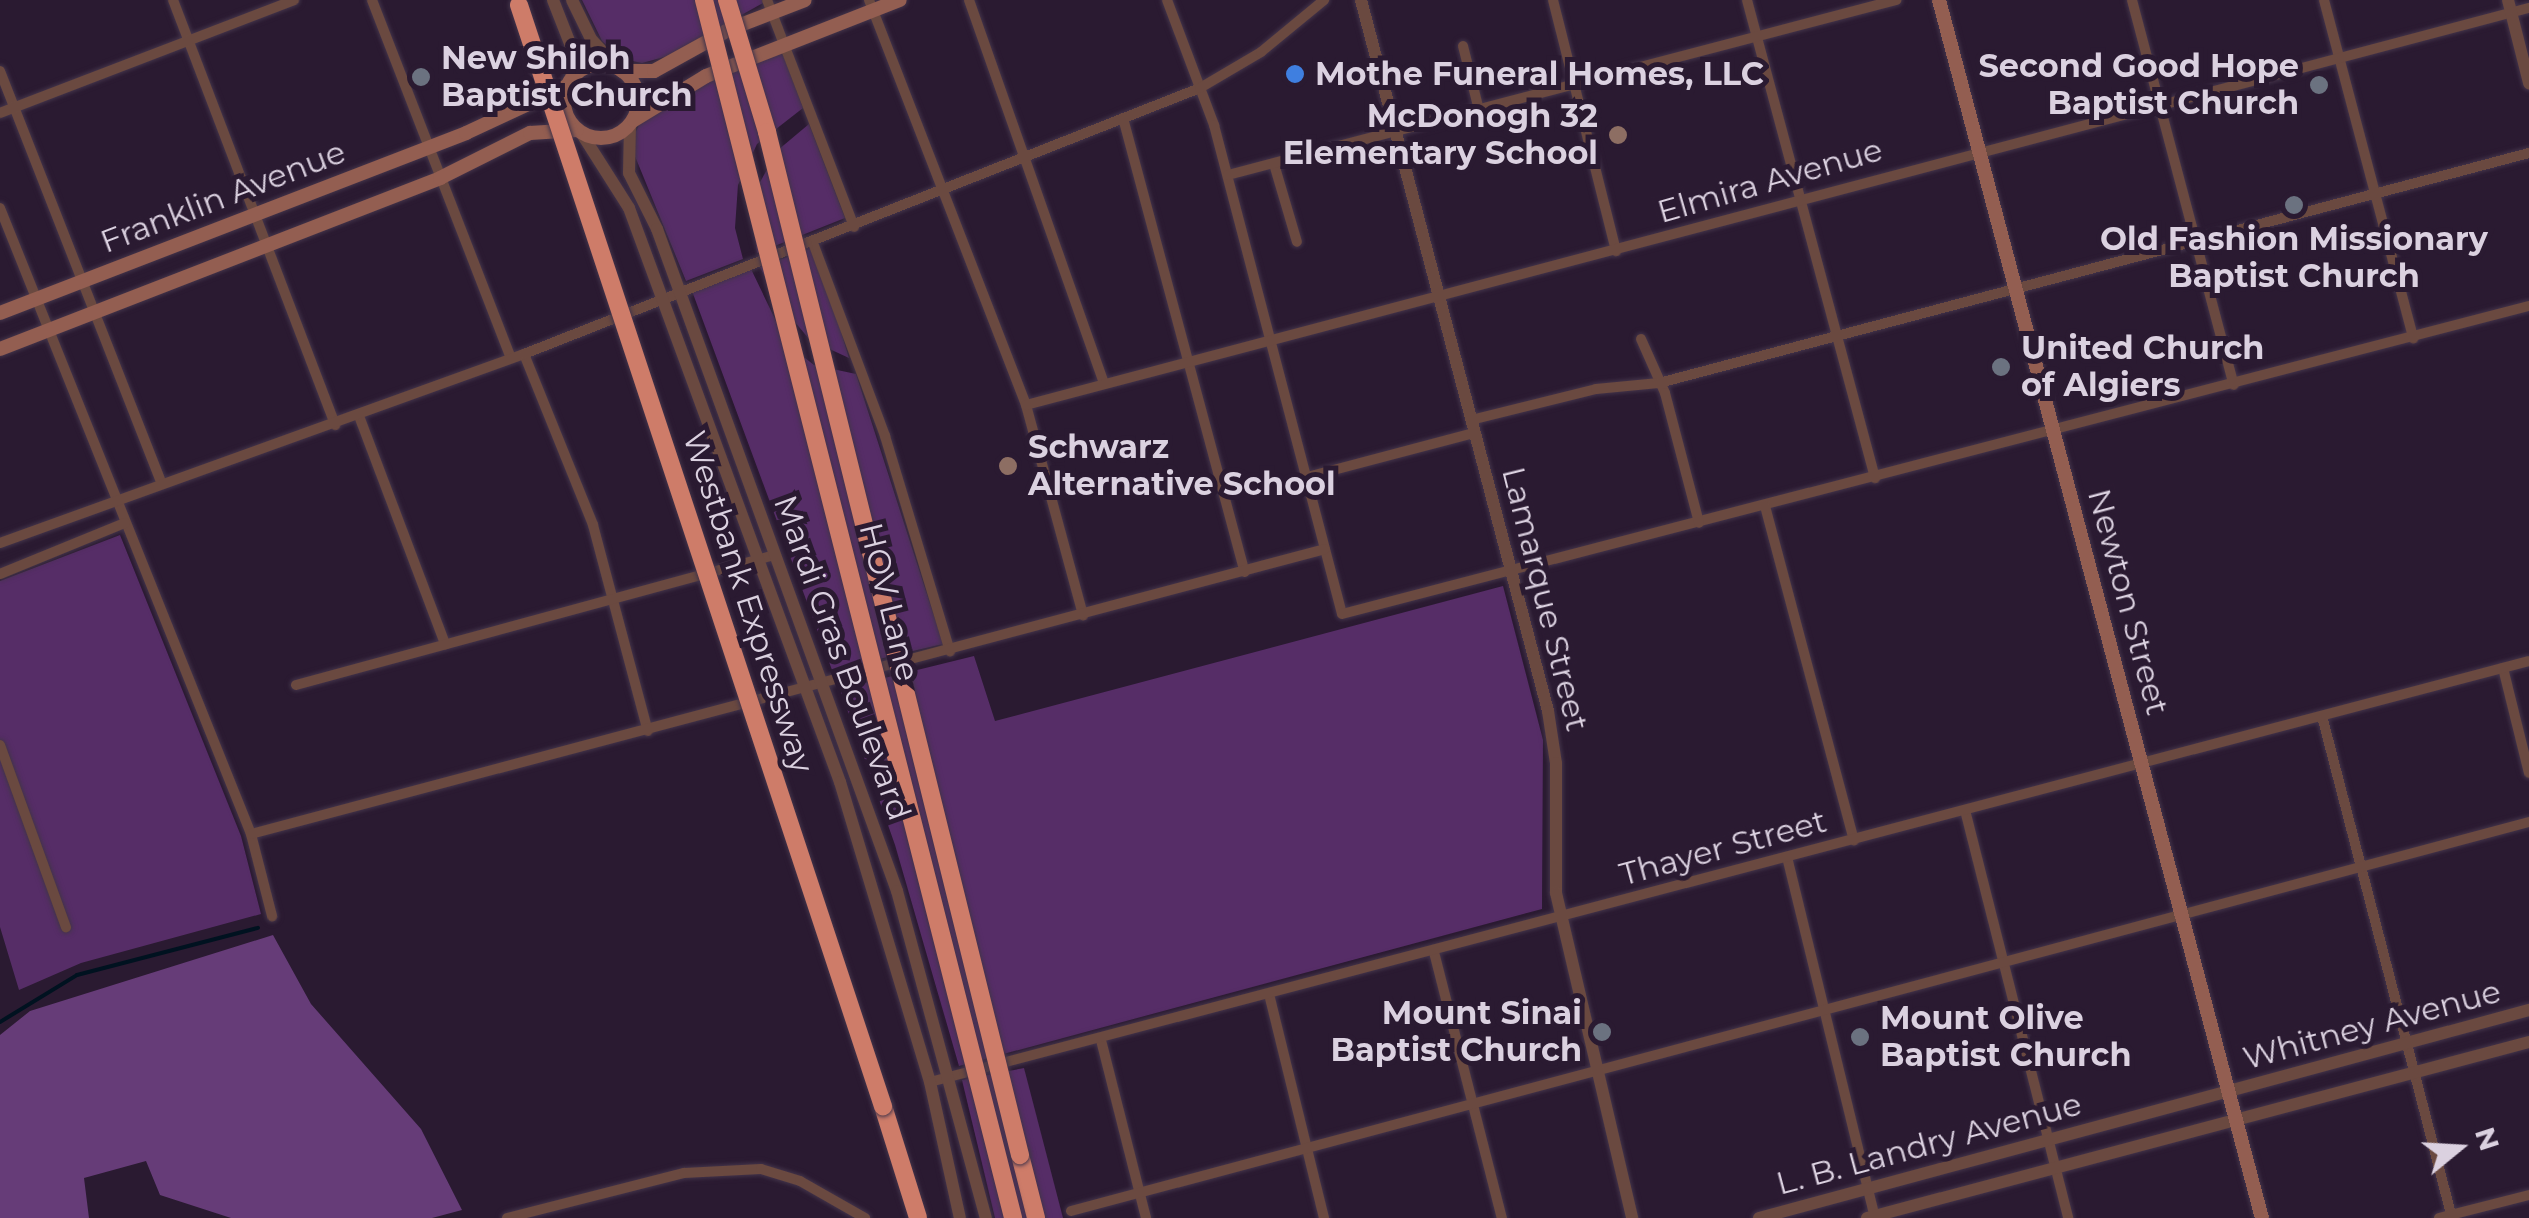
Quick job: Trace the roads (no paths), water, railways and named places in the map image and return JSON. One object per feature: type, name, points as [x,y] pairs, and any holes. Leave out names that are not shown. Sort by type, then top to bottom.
[{"type":"highway","name":"HOV Lane","points":[[704,0],[1013,1218]]},
{"type":"highway","points":[[727,0],[766,132],[1036,1218]]},
{"type":"highway","name":"Westbank Expressway","points":[[518,2],[918,1218]]},
{"type":"main road","points":[[805,0],[770,6],[654,71],[593,65],[569,82],[564,106],[580,132],[609,138],[692,82],[872,5],[900,0]]},
{"type":"main road","name":"Newton Street","points":[[1939,0],[2262,1218]]},
{"type":"main road","points":[[620,69],[637,90],[632,123]]},
{"type":"main road","name":"Franklin Avenue","points":[[0,313],[466,133],[569,82]]},
{"type":"main road","name":"Franklin Avenue","points":[[0,350],[440,178],[530,133],[580,132]]},
{"type":"street","points":[[173,0],[336,425]]},
{"type":"street","points":[[0,112],[294,0]]},
{"type":"street","points":[[372,0],[511,358]]},
{"type":"street","points":[[553,0],[573,51],[569,82]]},
{"type":"street","points":[[572,0],[591,39],[620,69]]},
{"type":"street","points":[[969,0],[1028,155],[1104,384]]},
{"type":"street","points":[[1166,0],[1228,175],[1342,614],[2529,306]]},
{"type":"street","points":[[0,543],[245,450],[336,425],[524,354],[1200,88],[1261,52],[1324,0]]},
{"type":"street","name":"Lamarque Street","points":[[1361,0],[1512,570],[1556,763],[1554,875],[1560,916],[1632,1218]]},
{"type":"street","points":[[1553,0],[1616,251]]},
{"type":"street","points":[[1746,0],[1875,478]]},
{"type":"street","points":[[1228,175],[1896,0]]},
{"type":"street","points":[[2132,0],[2234,385]]},
{"type":"street","points":[[2324,0],[2414,338]]},
{"type":"street","points":[[872,5],[1026,405],[1083,615]]},
{"type":"street","points":[[770,6],[854,227]]},
{"type":"street","points":[[2509,7],[2529,82]]},
{"type":"street","name":"Elmira Avenue","points":[[1026,405],[1616,251],[1980,148],[2338,57],[2509,7],[2529,8]]},
{"type":"street","points":[[1463,46],[1479,110]]},
{"type":"street","points":[[0,72],[162,481]]},
{"type":"street","points":[[1123,118],[1245,572]]},
{"type":"street","name":"Mardi Gras Boulevard","points":[[632,123],[626,164],[678,292],[897,892],[953,1078],[986,1218]]},
{"type":"street","name":"Mardi Gras Boulevard","points":[[580,132],[629,208],[806,690],[877,896],[930,1082],[960,1218]]},
{"type":"street","points":[[1307,477],[1596,389],[1659,384],[2529,153]]},
{"type":"street","points":[[1274,164],[1297,242]]},
{"type":"street","points":[[0,208],[251,834],[272,916]]},
{"type":"street","points":[[813,242],[885,436],[950,651]]},
{"type":"street","points":[[1641,338],[1659,384],[1699,524]]},
{"type":"street","points":[[524,354],[593,525],[648,730]]},
{"type":"street","points":[[359,416],[445,644]]},
{"type":"street","points":[[1764,506],[1854,840]]},
{"type":"street","points":[[0,574],[125,524]]},
{"type":"street","points":[[251,834],[824,686],[1325,549]]},
{"type":"street","points":[[296,685],[775,555]]},
{"type":"street","name":"Thayer Street","points":[[930,1082],[1102,1040],[2529,661]]},
{"type":"street","points":[[2503,668],[2529,773]]},
{"type":"street","points":[[2322,716],[2452,1216]]},
{"type":"street","points":[[0,746],[66,927]]},
{"type":"street","points":[[1965,810],[2068,1218]]},
{"type":"street","points":[[1071,1211],[1822,1007],[2529,822]]},
{"type":"street","points":[[1788,857],[1872,1217]]},
{"type":"street","points":[[1434,952],[1502,1218]]},
{"type":"street","points":[[1269,994],[1324,1218]]},
{"type":"street","name":"Whitney Avenue","points":[[2229,1093],[2529,1010]]},
{"type":"street","points":[[1102,1040],[1146,1218]]},
{"type":"street","name":"Whitney Avenue","points":[[2237,1122],[2529,1042]]},
{"type":"street","name":"L. B. Landry Avenue","points":[[1759,1218],[2229,1093]]},
{"type":"street","name":"L. B. Landry Avenue","points":[[1872,1217],[2237,1122]]},
{"type":"street","points":[[506,1218],[672,1176],[761,1169],[780,1172],[865,1218]]},
{"type":"street","points":[[2438,1218],[2529,1195]]},
{"type":"waterway","points":[[0,1022],[77,975],[258,928]]},
{"type":"place","name":"Mothe Funeral Homes, LLC","points":[[1295,74]]},
{"type":"place","name":"New Shiloh Baptist Church","points":[[421,77]]},
{"type":"place","name":"Second Good Hope Baptist Church","points":[[2319,85]]},
{"type":"place","name":"McDonogh 32 Elementary School","points":[[1618,135]]},
{"type":"place","name":"Old Fashion Missionary Baptist Church","points":[[2294,205]]},
{"type":"place","name":"United Church of Algiers","points":[[2001,367]]},
{"type":"place","name":"Schwarz Alternative School","points":[[1008,466]]},
{"type":"place","name":"Mount Sinai Baptist Church","points":[[1602,1032]]},
{"type":"place","name":"Mount Olive Baptist Church","points":[[1860,1037]]}]
